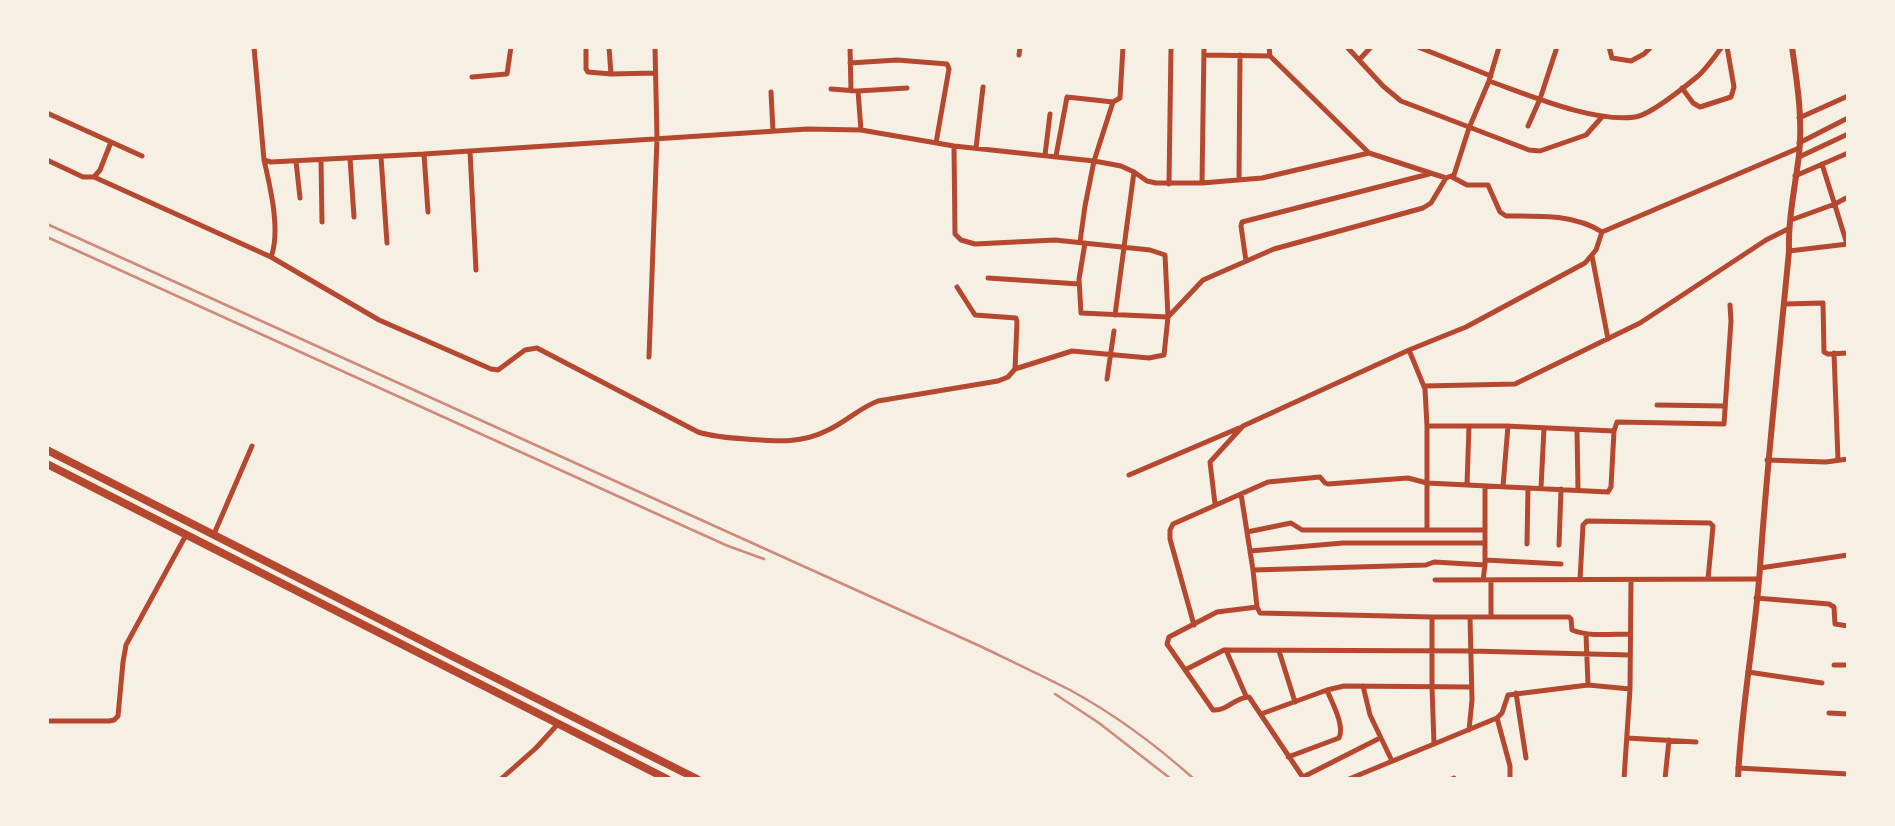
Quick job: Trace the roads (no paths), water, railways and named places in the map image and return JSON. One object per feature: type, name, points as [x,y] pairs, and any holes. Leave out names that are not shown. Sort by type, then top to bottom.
[{"type":"highway","points":[[47,450],[697,779]]},
{"type":"highway","points":[[47,464],[667,779]]},
{"type":"highway","points":[[237,561],[244,549]]},
{"type":"street","points":[[254,47],[264,160],[273,211],[275,246],[271,257]]},
{"type":"street","points":[[472,77],[507,74],[511,47]]},
{"type":"street","points":[[586,47],[587,72],[655,73]]},
{"type":"street","points":[[609,47],[611,74]]},
{"type":"street","points":[[649,47],[656,47],[657,138],[649,357]]},
{"type":"street","points":[[850,47],[850,63],[861,130]]},
{"type":"street","points":[[1019,55],[1020,47]]},
{"type":"street","points":[[1056,156],[1067,97],[1113,102],[1120,98],[1123,47]]},
{"type":"street","points":[[1169,184],[1171,47]]},
{"type":"street","points":[[1202,183],[1204,47]]},
{"type":"street","points":[[1269,47],[1269,56]]},
{"type":"street","points":[[1347,47],[1401,101],[1530,150],[1540,151],[1586,135],[1602,117]]},
{"type":"street","points":[[1359,60],[1371,47]]},
{"type":"street","points":[[1418,47],[1540,99],[1602,117],[1643,115],[1705,69],[1724,47]]},
{"type":"street","points":[[1113,102],[1094,160],[1085,206],[1079,284],[1081,313],[1168,317],[1202,280],[1282,246],[1423,208],[1431,203],[1454,175],[1469,128],[1490,79],[1499,47]]},
{"type":"street","points":[[1528,126],[1557,47]]},
{"type":"street","points":[[1609,47],[1612,58],[1631,61],[1651,47]]},
{"type":"street","points":[[1682,88],[1693,103],[1700,107],[1731,97],[1734,87],[1724,47]]},
{"type":"street","points":[[1738,779],[1739,746],[1760,568],[1789,251],[1788,229],[1799,157],[1798,89],[1792,47]]},
{"type":"street","points":[[1204,55],[1269,56],[1369,153],[1467,185],[1488,186],[1500,212],[1506,216],[1573,219],[1602,232]]},
{"type":"street","points":[[1239,179],[1240,55]]},
{"type":"street","points":[[850,63],[897,60],[947,64],[949,69],[936,143]]},
{"type":"street","points":[[976,148],[983,87]]},
{"type":"street","points":[[831,89],[854,91],[907,88]]},
{"type":"street","points":[[771,92],[773,131]]},
{"type":"street","points":[[1799,118],[1848,96]]},
{"type":"street","points":[[47,113],[142,156]]},
{"type":"street","points":[[1045,155],[1050,114]]},
{"type":"street","points":[[1129,475],[1466,327],[1585,263],[1592,256],[1602,232],[1799,146],[1848,118]]},
{"type":"street","points":[[264,160],[271,162],[381,157],[807,129],[861,130],[954,146],[1094,160],[1121,166],[1151,183],[1169,184],[1262,178],[1369,153]]},
{"type":"street","points":[[1799,157],[1848,134]]},
{"type":"street","points":[[94,177],[100,170],[110,142]]},
{"type":"street","points":[[47,160],[83,177],[94,177],[271,257],[379,320],[491,369],[498,370],[525,350],[537,348],[698,432],[718,437],[780,442],[801,440],[829,430],[878,401],[998,381],[1008,377],[1015,369],[1066,352],[1149,358],[1164,355],[1168,317],[1165,255],[1150,250],[1083,242],[1055,240],[975,244],[958,238],[954,224],[954,146]]},
{"type":"street","points":[[470,151],[476,270]]},
{"type":"street","points":[[1795,176],[1848,153]]},
{"type":"street","points":[[424,154],[428,212]]},
{"type":"street","points":[[381,157],[387,243]]},
{"type":"street","points":[[350,158],[354,217]]},
{"type":"street","points":[[321,160],[322,222]]},
{"type":"street","points":[[296,161],[300,198]]},
{"type":"street","points":[[1789,251],[1848,244],[1845,224],[1835,204],[1822,164]]},
{"type":"street","points":[[1115,315],[1134,172]]},
{"type":"street","points":[[1247,261],[1242,222],[1429,174]]},
{"type":"street","points":[[1791,220],[1848,197]]},
{"type":"street","points":[[1424,386],[1515,384],[1640,323],[1766,240],[1788,229]]},
{"type":"street","points":[[1592,256],[1608,339]]},
{"type":"street","points":[[988,278],[1079,284]]},
{"type":"street","points":[[957,287],[974,314],[1016,318],[1015,369]]},
{"type":"street","points":[[1784,304],[1823,303],[1824,352],[1848,353]]},
{"type":"street","points":[[1194,625],[1170,538],[1173,524],[1272,481],[1320,477],[1328,484],[1408,478],[1427,483],[1609,491],[1617,422],[1724,424],[1730,305]]},
{"type":"street","points":[[1107,379],[1114,331]]},
{"type":"street","points":[[1409,350],[1424,386],[1427,426],[1427,530]]},
{"type":"street","points":[[1834,353],[1838,460]]},
{"type":"street","points":[[1657,405],[1725,406]]},
{"type":"street","points":[[1215,504],[1210,462],[1243,426]]},
{"type":"street","points":[[1427,426],[1508,426],[1614,431]]},
{"type":"street","points":[[1467,485],[1469,426]]},
{"type":"street","points":[[1503,486],[1508,426]]},
{"type":"street","points":[[1541,488],[1544,428]]},
{"type":"street","points":[[1577,430],[1578,490]]},
{"type":"street","points":[[214,534],[252,446]]},
{"type":"street","points":[[1768,460],[1826,462],[1848,459]]},
{"type":"street","points":[[1483,580],[1485,486]]},
{"type":"street","points":[[1527,544],[1528,488]]},
{"type":"street","points":[[1559,545],[1561,489]]},
{"type":"street","points":[[1241,494],[1257,607],[1262,613],[1569,617],[1573,631],[1586,634],[1630,634]]},
{"type":"street","points":[[1580,580],[1583,525],[1587,521],[1710,523],[1713,526],[1708,579]]},
{"type":"street","points":[[1247,532],[1291,523],[1302,530],[1485,530]]},
{"type":"street","points":[[47,721],[108,721],[118,716],[126,645],[186,535]]},
{"type":"street","points":[[1250,551],[1343,542],[1485,542]]},
{"type":"street","points":[[1760,568],[1848,555]]},
{"type":"street","points":[[1253,570],[1426,565],[1434,562],[1562,564]]},
{"type":"street","points":[[1435,580],[1758,579]]},
{"type":"street","points":[[1492,580],[1492,617]]},
{"type":"street","points":[[1624,779],[1630,689],[1631,580]]},
{"type":"street","points":[[1756,598],[1829,604],[1834,607],[1835,624],[1848,626]]},
{"type":"street","points":[[1246,696],[1224,709],[1213,709],[1166,641],[1221,611],[1257,607]]},
{"type":"street","points":[[1433,617],[1434,744]]},
{"type":"street","points":[[1469,730],[1472,700],[1470,617]]},
{"type":"street","points":[[1586,634],[1588,685]]},
{"type":"street","points":[[1185,670],[1226,650],[1630,654]]},
{"type":"street","points":[[1226,650],[1246,696],[1303,778],[1380,738]]},
{"type":"street","points":[[1279,651],[1295,702]]},
{"type":"street","points":[[1834,665],[1848,666]]},
{"type":"street","points":[[1748,672],[1822,683]]},
{"type":"street","points":[[1349,779],[1497,719],[1502,713],[1507,696],[1516,693],[1588,685],[1630,689]]},
{"type":"street","points":[[1261,714],[1344,686],[1470,687]]},
{"type":"street","points":[[1363,686],[1370,715],[1392,761]]},
{"type":"street","points":[[1288,757],[1340,736],[1341,730],[1327,690]]},
{"type":"street","points":[[1516,693],[1526,758]]},
{"type":"street","points":[[1829,713],[1848,714]]},
{"type":"street","points":[[1497,719],[1510,766],[1510,779]]},
{"type":"street","points":[[501,779],[558,724]]},
{"type":"street","points":[[1627,738],[1696,742]]},
{"type":"street","points":[[1665,779],[1669,740]]},
{"type":"street","points":[[1738,768],[1848,774]]},
{"type":"railway","points":[[47,224],[1026,668],[1070,690],[1119,720],[1194,779]]},
{"type":"railway","points":[[47,237],[728,546],[764,559]]},
{"type":"railway","points":[[1055,694],[1099,723],[1171,779]]}]
